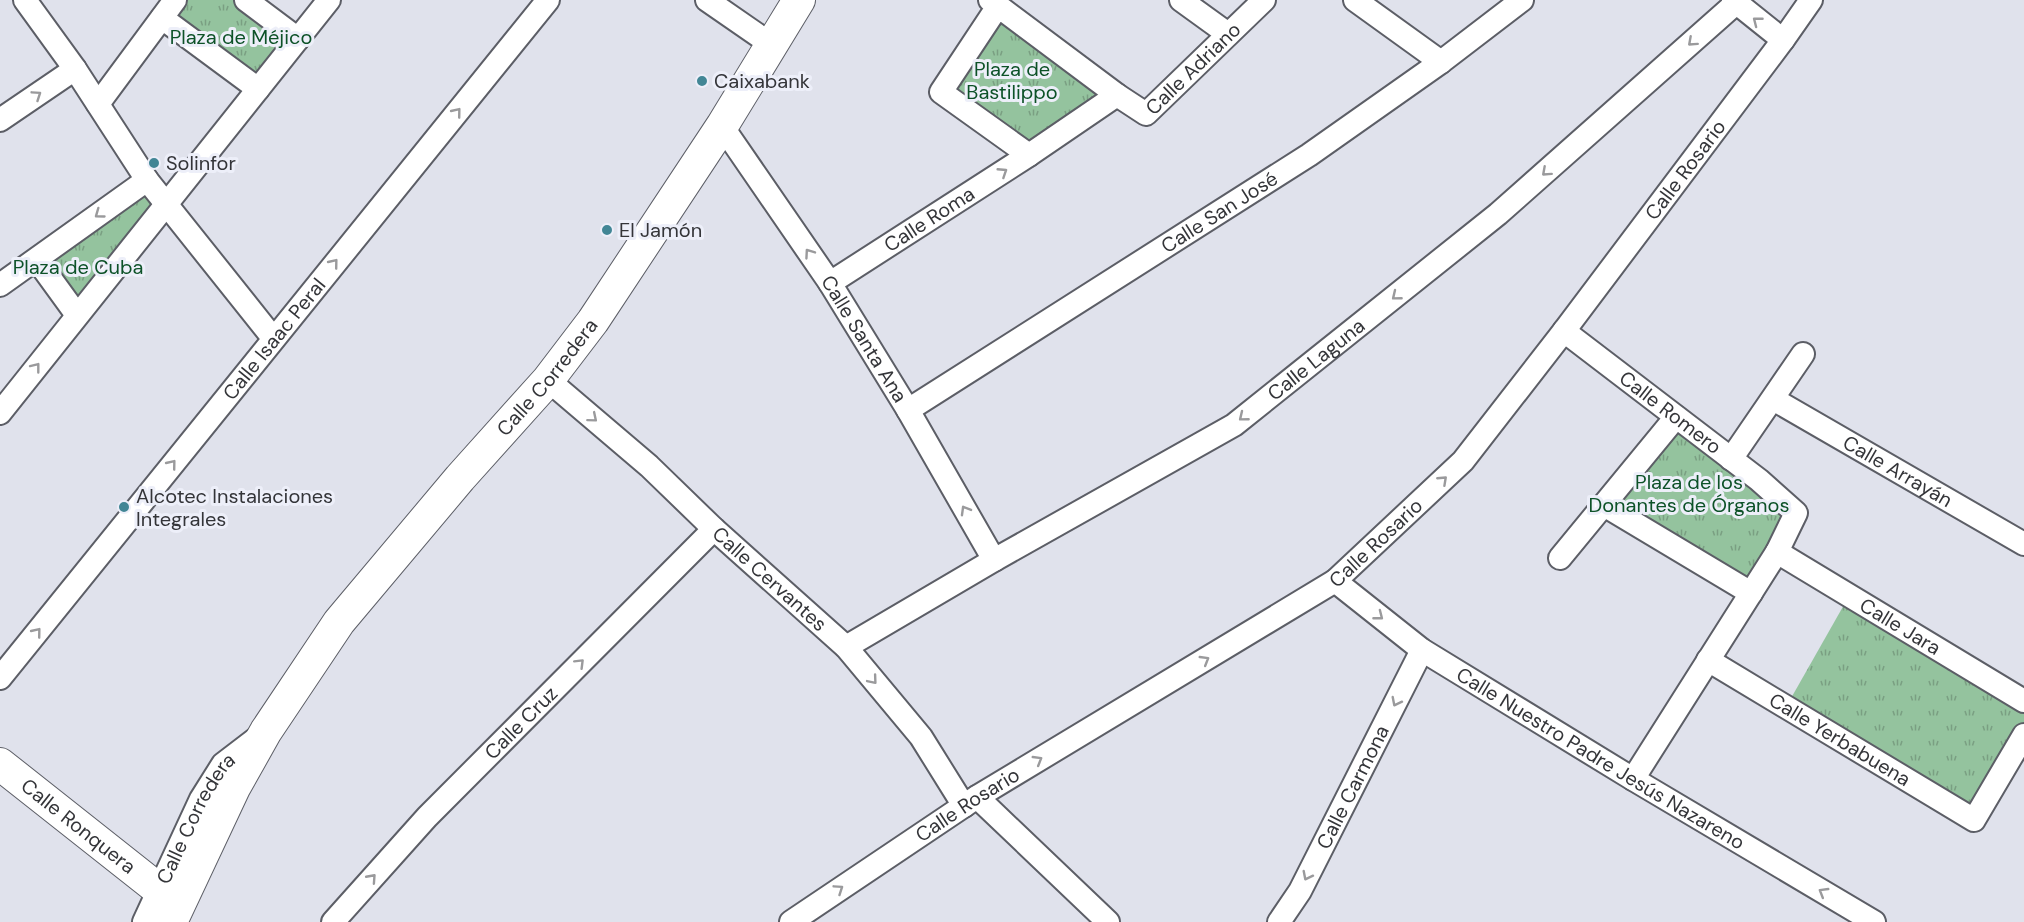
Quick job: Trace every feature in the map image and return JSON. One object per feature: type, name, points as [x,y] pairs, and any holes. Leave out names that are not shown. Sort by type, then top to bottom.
[{"type":"street","points":[[25,0],[75,69],[165,205],[273,338]]},
{"type":"street","points":[[98,104],[175,0]]},
{"type":"street","points":[[246,0],[298,39]]},
{"type":"street","points":[[0,413],[329,0]]},
{"type":"street","name":"Calle Isaac Peral","points":[[0,678],[548,0]]},
{"type":"street","points":[[707,0],[772,45]]},
{"type":"street","name":"Calle Corredera","points":[[171,922],[234,788],[266,731],[339,622],[460,478],[548,380],[593,321],[722,126],[799,0]]},
{"type":"street","points":[[1181,0],[1228,34]]},
{"type":"street","name":"Calle Adriano","points":[[1117,95],[1146,114],[1264,0]]},
{"type":"street","points":[[1355,0],[1442,62]]},
{"type":"street","name":"Calle San José","points":[[908,410],[1309,155],[1442,62],[1522,0]]},
{"type":"street","name":"Calle Rosario","points":[[790,922],[971,801],[1335,581],[1462,461],[1564,331],[1811,0]]},
{"type":"street","points":[[1734,2],[1783,40]]},
{"type":"street","name":"Calle Laguna","points":[[846,647],[994,560],[1234,425],[1498,214],[1734,2]]},
{"type":"street","points":[[994,3],[1117,95],[1029,155],[941,92],[994,3]]},
{"type":"street","points":[[162,18],[258,89]]},
{"type":"street","points":[[0,120],[75,69]]},
{"type":"street","name":"Calle Santa Ana","points":[[722,126],[830,283],[908,410],[994,560]]},
{"type":"street","name":"Calle Roma","points":[[830,283],[1029,155]]},
{"type":"street","points":[[0,285],[147,180]]},
{"type":"street","points":[[37,260],[77,315]]},
{"type":"street","name":"Calle Romero","points":[[1564,331],[1731,459],[1796,513],[1777,552]]},
{"type":"street","points":[[1731,459],[1803,354]]},
{"type":"street","name":"Calle Cervantes","points":[[548,380],[649,466],[714,529],[846,647],[971,801],[1033,850],[1108,922]]},
{"type":"street","name":"Calle Arrayán","points":[[1773,399],[2024,544]]},
{"type":"street","points":[[1560,558],[1676,417]]},
{"type":"street","points":[[1604,505],[1751,593]]},
{"type":"street","name":"Calle Cruz","points":[[333,922],[427,817],[714,529]]},
{"type":"street","points":[[1633,779],[1777,552]]},
{"type":"street","name":"Calle Jara","points":[[1777,552],[2024,700]]},
{"type":"street","name":"Calle Nuestro Padre Jesús Nazareno","points":[[1335,581],[1422,650],[1874,922]]},
{"type":"street","name":"Calle Carmona","points":[[1279,922],[1300,891],[1422,650]]},
{"type":"street","name":"Calle Yerbabuena","points":[[1708,660],[1974,820],[2021,747]]},
{"type":"street","name":"Calle Corredera","points":[[144,922],[201,799],[223,764],[266,731]]},
{"type":"street","name":"Calle Ronquera","points":[[0,764],[158,888]]},
{"type":"green space","name":"Plaza de Méjico","points":[[175,0],[246,0],[298,39],[258,89],[162,18]]},
{"type":"green space","name":"Plaza de Bastilippo","points":[[998,6],[1117,95],[1029,155],[941,92]]},
{"type":"green space","name":"Plaza de Cuba","points":[[147,180],[165,205],[77,315],[37,260]]},
{"type":"green space","name":"Plaza de los Donantes de Órganos","points":[[1676,417],[1796,513],[1751,593],[1604,505]]},
{"type":"green space","points":[[1849,596],[2024,701],[2024,735],[1974,820],[1786,707]]},
{"type":"place","name":"Caixabank","points":[[702,81]]},
{"type":"place","name":"Solinfor","points":[[154,163]]},
{"type":"place","name":"El Jamón","points":[[607,230]]},
{"type":"place","name":"Alcotec Instalaciones Integrales","points":[[124,507]]}]
